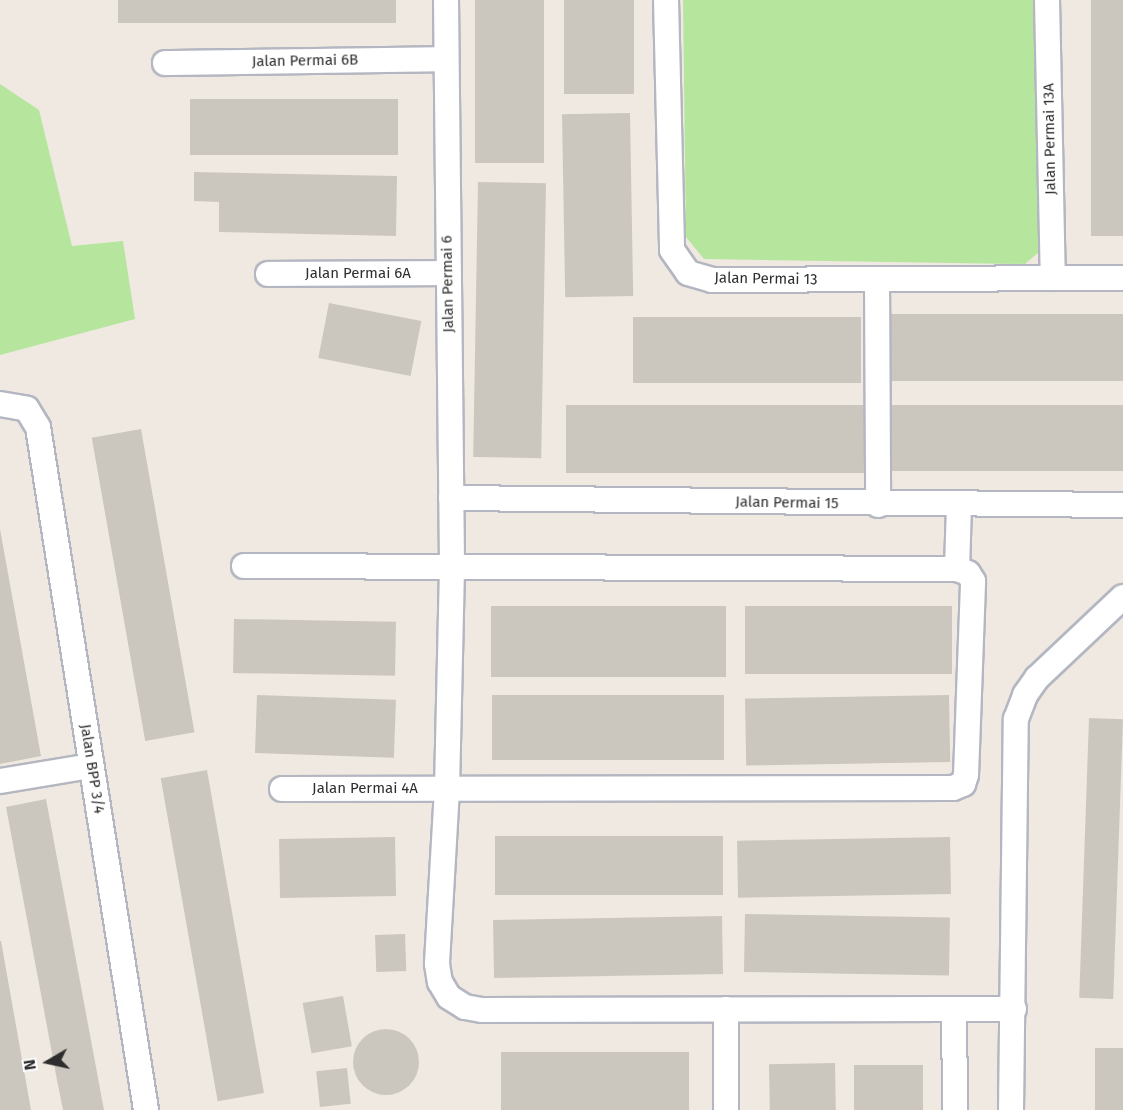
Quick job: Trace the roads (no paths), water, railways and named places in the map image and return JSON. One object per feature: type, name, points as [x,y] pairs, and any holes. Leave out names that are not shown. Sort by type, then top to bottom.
[{"type":"street","name":"Jalan Permai 6","points":[[446,0],[452,568],[447,789],[437,964],[440,982],[449,997],[465,1007],[482,1010],[1014,1009]]},
{"type":"street","name":"Jalan Permai 13","points":[[666,0],[672,250],[688,273],[712,280],[1123,278]]},
{"type":"street","name":"Jalan Permai 13A","points":[[1047,0],[1053,278]]},
{"type":"street","name":"Jalan Permai 6B","points":[[165,63],[446,58]]},
{"type":"street","name":"Jalan Permai 6A","points":[[268,274],[448,273]]},
{"type":"street","points":[[876,279],[878,505]]},
{"type":"street","name":"Jalan BPP 3/4","points":[[0,404],[27,409],[38,427],[146,1110]]},
{"type":"street","name":"Jalan Permai 15","points":[[451,498],[959,506],[1123,505]]},
{"type":"street","points":[[244,566],[957,570],[959,506]]},
{"type":"street","name":"Jalan Permai 4A","points":[[282,789],[953,788],[963,784],[966,775],[974,581],[968,573],[957,570]]},
{"type":"street","points":[[1011,1110],[1016,719],[1025,695],[1037,678],[1123,597]]},
{"type":"street","points":[[0,781],[91,766]]},
{"type":"street","points":[[726,1009],[726,1110]]},
{"type":"street","points":[[954,1009],[955,1110]]}]
